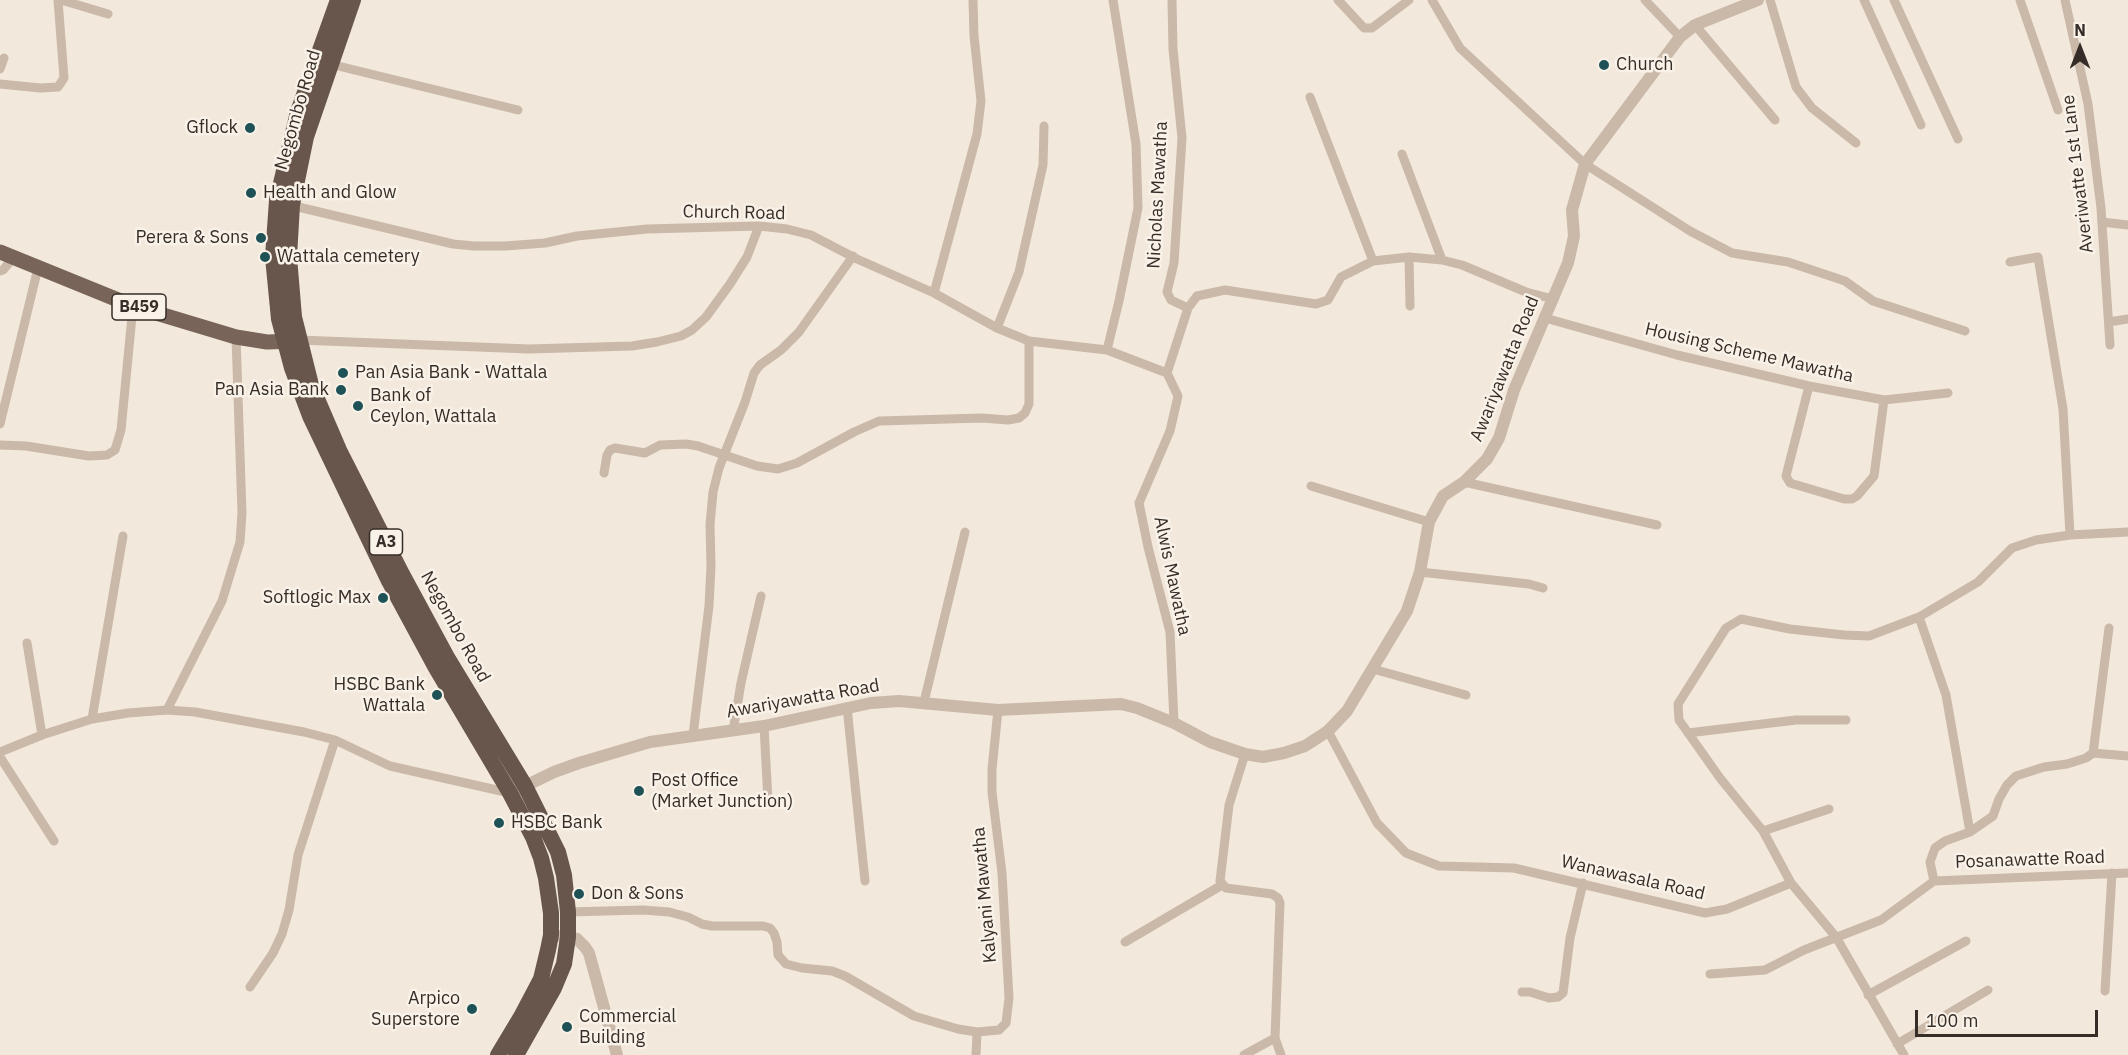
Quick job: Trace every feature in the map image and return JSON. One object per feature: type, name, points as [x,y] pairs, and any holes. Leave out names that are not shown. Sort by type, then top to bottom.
[{"type":"highway","name":"Negombo Road","points":[[338,0],[306,137],[284,203],[293,309],[291,341],[310,416],[389,581],[436,668],[510,793],[533,837],[541,858],[549,895],[551,935],[541,979],[498,1055]]},
{"type":"highway","name":"Negombo Road","points":[[323,62],[353,0]]},
{"type":"highway","name":"Negombo Road","points":[[291,341],[322,412],[402,574],[448,659],[525,786],[558,852],[564,875],[568,912],[568,938],[564,964],[554,988],[516,1055]]},
{"type":"main road","name":"B459","points":[[7,255],[133,306],[253,341],[291,341]]},
{"type":"street","points":[[0,84],[40,88],[58,87],[64,78],[59,0],[108,14]]},
{"type":"street","points":[[934,293],[977,134],[981,101],[974,36],[973,0]]},
{"type":"street","points":[[1107,350],[1138,208],[1136,144],[1130,95],[1113,0]]},
{"type":"street","name":"Nicholas Mawatha","points":[[1172,0],[1173,49],[1182,138],[1174,263],[1167,292],[1171,300],[1188,308]]},
{"type":"street","points":[[1338,0],[1364,28],[1372,28],[1409,0]]},
{"type":"street","points":[[1432,0],[1460,48],[1585,164],[1690,231],[1732,253],[1788,262],[1845,281],[1873,301],[1965,331]]},
{"type":"street","points":[[1645,0],[1680,37]]},
{"type":"street","name":"Awariyawatta Road","points":[[510,793],[579,763],[650,742],[764,726],[871,703],[924,702],[998,710],[1121,704],[1137,708],[1174,723],[1210,742],[1245,754],[1263,757],[1305,746],[1328,731],[1347,711],[1407,611],[1420,572],[1429,522],[1443,496],[1464,482],[1487,459],[1499,438],[1514,390],[1568,263],[1574,236],[1572,210],[1585,164],[1680,37],[1695,25],[1758,0]]},
{"type":"street","points":[[1770,0],[1796,87],[1812,108],[1856,143]]},
{"type":"street","points":[[1864,0],[1921,125]]},
{"type":"street","points":[[1894,0],[1958,139]]},
{"type":"street","points":[[2020,0],[2058,110]]},
{"type":"street","name":"Averiwatte 1st Lane","points":[[2065,0],[2088,104],[2102,222],[2110,345]]},
{"type":"street","points":[[1695,25],[1775,120]]},
{"type":"street","points":[[0,69],[4,58]]},
{"type":"street","points":[[323,62],[518,110]]},
{"type":"street","points":[[1310,97],[1373,261]]},
{"type":"street","points":[[997,328],[1019,272],[1043,165],[1044,126]]},
{"type":"street","points":[[1402,154],[1442,260]]},
{"type":"street","name":"Church Road","points":[[284,203],[453,244],[474,246],[545,243],[577,236],[647,229],[759,226],[787,229],[811,235],[934,293],[997,328],[1029,341],[1107,350],[1167,373]]},
{"type":"street","points":[[2102,222],[2128,225]]},
{"type":"street","points":[[291,341],[540,349],[632,346],[665,340],[681,336],[692,330],[706,317],[747,256],[759,226]]},
{"type":"street","points":[[0,271],[7,255]]},
{"type":"street","points":[[693,735],[709,606],[710,525],[713,492],[724,455],[754,373],[760,365],[781,350],[799,332],[853,256]]},
{"type":"street","points":[[1167,373],[1188,308],[1197,296],[1225,290],[1316,304],[1328,300],[1341,277],[1373,261],[1409,257],[1442,260],[1462,265],[1526,291],[1553,299]]},
{"type":"street","points":[[1409,257],[1410,306]]},
{"type":"street","points":[[2010,262],[2038,257],[2063,409],[2070,535]]},
{"type":"street","points":[[0,424],[38,268]]},
{"type":"street","points":[[0,445],[26,446],[89,456],[107,455],[115,450],[121,430],[133,306]]},
{"type":"street","name":"Housing Scheme Mawatha","points":[[1545,318],[1677,355],[1809,386],[1884,400],[1948,393]]},
{"type":"street","points":[[2109,322],[2128,319]]},
{"type":"street","points":[[166,710],[222,601],[240,542],[242,513],[236,337]]},
{"type":"street","points":[[604,473],[607,455],[615,448],[645,453],[660,444],[686,444],[757,466],[778,469],[797,463],[879,421],[1019,418],[1029,404],[1029,341]]},
{"type":"street","name":"Alwis Mawatha","points":[[1167,373],[1178,396],[1170,431],[1139,503],[1170,632],[1174,723]]},
{"type":"street","points":[[1809,386],[1786,477],[1790,483],[1844,499],[1857,496],[1874,476],[1884,400]]},
{"type":"street","points":[[1464,482],[1657,525]]},
{"type":"street","points":[[1311,486],[1429,522]]},
{"type":"street","points":[[924,702],[965,532]]},
{"type":"street","points":[[1904,1055],[1836,937],[1791,883],[1762,831],[1720,778],[1679,720],[1678,704],[1726,628],[1742,619],[1790,629],[1869,636],[1919,617],[1978,582],[2012,548],[2036,540],[2070,535],[2128,532]]},
{"type":"street","points":[[92,719],[123,536]]},
{"type":"street","points":[[1420,572],[1529,584],[1543,588]]},
{"type":"street","points":[[733,731],[741,682],[761,596]]},
{"type":"street","points":[[1919,617],[1946,695],[1970,832]]},
{"type":"street","points":[[2109,628],[2093,753],[2128,756]]},
{"type":"street","points":[[27,643],[42,735]]},
{"type":"street","points":[[1373,669],[1466,695]]},
{"type":"street","points":[[847,707],[865,881]]},
{"type":"street","points":[[0,752],[42,735],[92,719],[166,710],[195,712],[304,732],[335,740],[390,766],[510,793]]},
{"type":"street","name":"Kalyani Mawatha","points":[[976,1032],[999,1030],[1006,1023],[1009,998],[1002,873],[992,792],[998,710]]},
{"type":"street","points":[[1688,733],[1797,720],[1846,720]]},
{"type":"street","points":[[764,726],[768,801]]},
{"type":"street","name":"Wanawasala Road","points":[[1328,731],[1377,823],[1406,853],[1439,866],[1514,868],[1705,913],[1727,909],[1791,883]]},
{"type":"street","points":[[250,987],[273,954],[282,934],[289,910],[298,855],[335,740]]},
{"type":"street","name":"Posanawatte Road","points":[[1934,881],[1930,862],[1935,848],[1945,841],[1970,832],[1993,816],[2007,785],[2016,776],[2044,767],[2067,764],[2086,758],[2093,753]]},
{"type":"street","points":[[1245,754],[1229,805],[1220,881],[1226,888],[1272,894],[1278,898],[1280,903],[1275,1038],[1281,1055]]},
{"type":"street","points":[[0,757],[54,841]]},
{"type":"street","points":[[1762,831],[1829,809]]},
{"type":"street","points":[[2105,990],[2112,873]]},
{"type":"street","name":"Posanawatte Road","points":[[1710,974],[1765,970],[1836,937],[1881,921],[1934,881],[2128,873]]},
{"type":"street","points":[[1522,992],[1549,998],[1558,997],[1563,993],[1570,938],[1582,884]]},
{"type":"street","points":[[1125,942],[1222,885]]},
{"type":"street","points":[[568,912],[652,910],[669,912],[712,926],[770,928],[777,942],[778,955],[786,964],[845,976],[914,1016],[976,1032],[976,1055]]},
{"type":"street","points":[[551,935],[581,942],[588,953],[617,1055]]},
{"type":"street","points":[[1868,994],[1966,941]]},
{"type":"street","points":[[1897,1044],[1988,990]]},
{"type":"street","points":[[1244,1055],[1275,1038]]},
{"type":"place","name":"Church","points":[[1604,65]]},
{"type":"place","name":"Gflock","points":[[250,128]]},
{"type":"place","name":"Health and Glow","points":[[251,193]]},
{"type":"place","name":"Perera & Sons","points":[[261,238]]},
{"type":"place","name":"Wattala cemetery","points":[[265,257]]},
{"type":"place","name":"Pan Asia Bank - Wattala","points":[[343,373]]},
{"type":"place","name":"Pan Asia Bank","points":[[341,390]]},
{"type":"place","name":"Bank of Ceylon, Wattala","points":[[358,406]]},
{"type":"place","name":"Softlogic Max","points":[[383,598]]},
{"type":"place","name":"HSBC Bank Wattala","points":[[437,695]]},
{"type":"place","name":"Post Office (Market Junction)","points":[[639,791]]},
{"type":"place","name":"HSBC Bank","points":[[499,823]]},
{"type":"place","name":"Don & Sons","points":[[579,894]]},
{"type":"place","name":"Arpico Superstore","points":[[472,1009]]},
{"type":"place","name":"Commercial Building","points":[[567,1027]]}]
